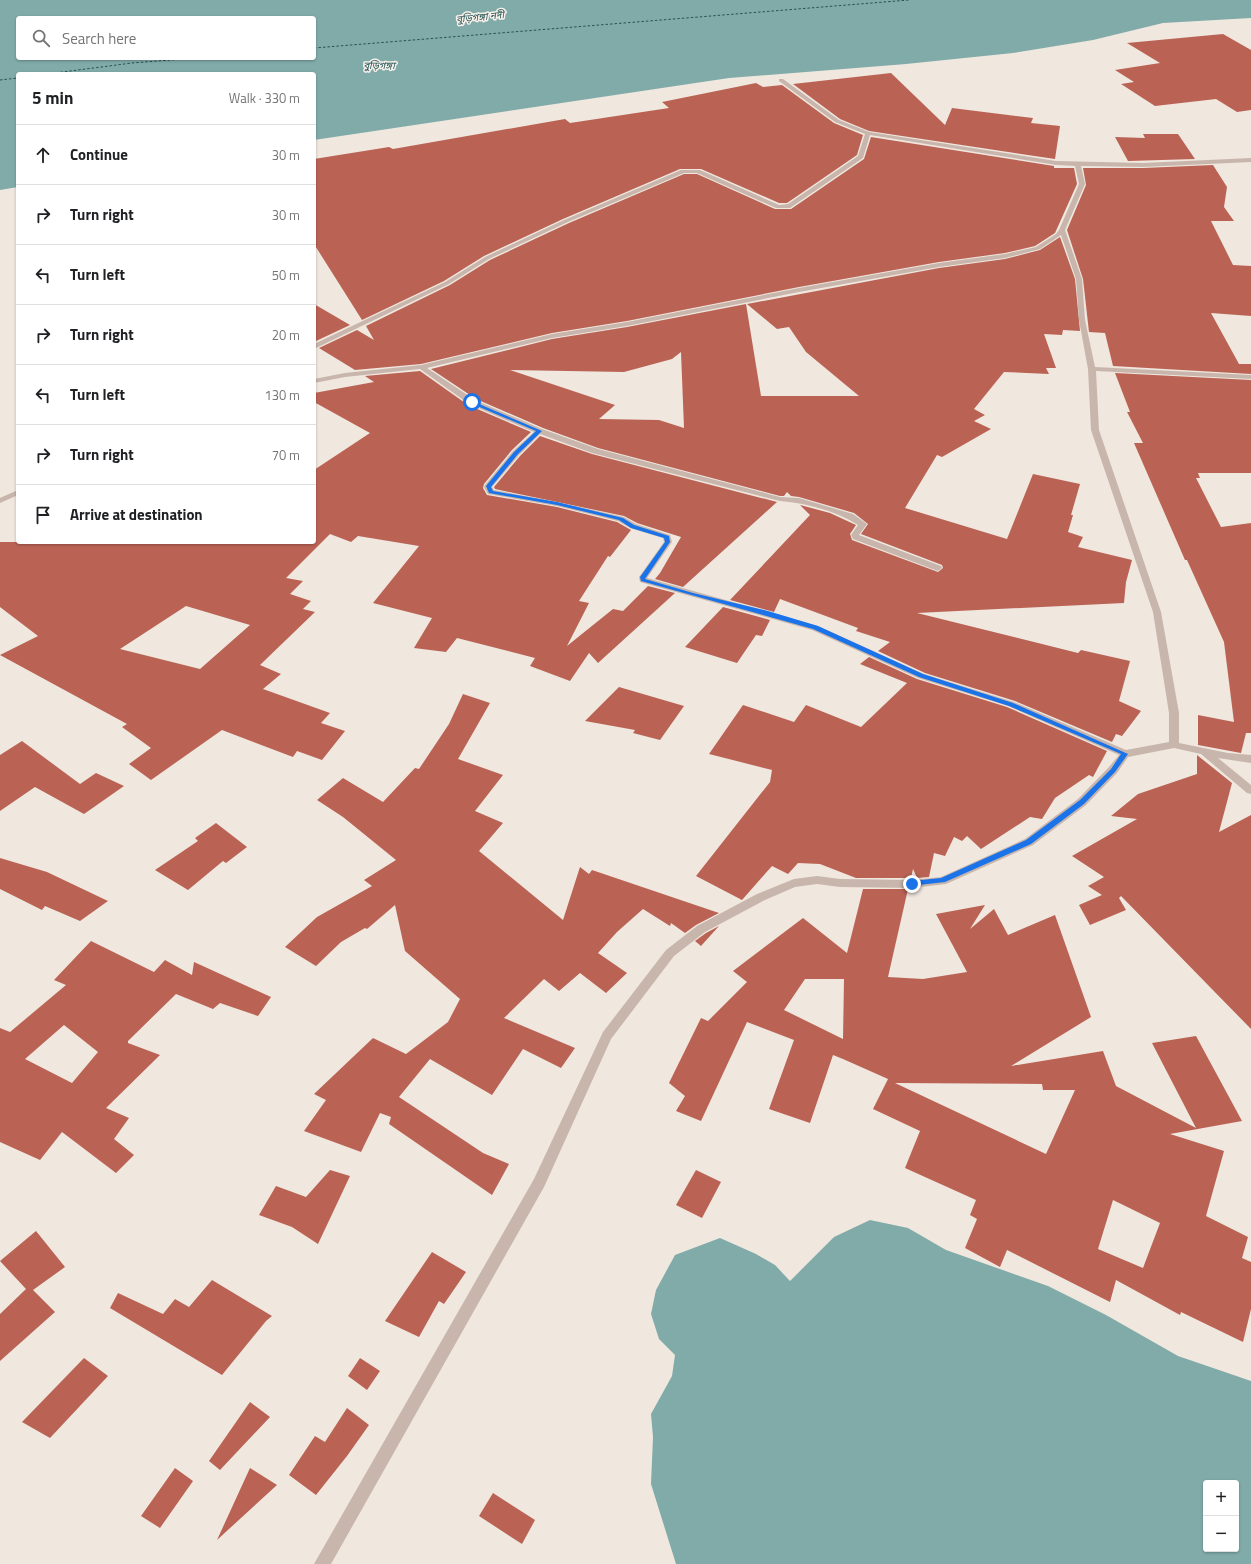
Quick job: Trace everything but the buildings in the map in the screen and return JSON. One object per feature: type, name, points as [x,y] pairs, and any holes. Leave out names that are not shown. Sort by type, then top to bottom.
[{"type":"street","points":[[781,80],[837,121],[868,133],[1056,163],[1143,165],[1251,160]]},
{"type":"street","points":[[316,346],[447,282],[487,258],[566,221],[683,171],[698,171],[778,207],[790,206],[861,157],[868,133]]},
{"type":"street","points":[[316,381],[345,375],[421,367],[552,336],[627,324],[799,290],[939,265],[1005,256],[1038,248],[1058,235],[1062,230],[1082,184],[1078,164]]},
{"type":"street","points":[[1062,230],[1079,279],[1082,320],[1092,369],[1095,430],[1157,612],[1174,713],[1174,745]]},
{"type":"street","points":[[421,367],[472,402],[539,431],[596,451],[780,499],[799,500],[850,516],[863,524],[856,532],[856,537],[938,568]]},
{"type":"street","points":[[1092,369],[1251,377]]},
{"type":"street","points":[[539,431],[516,453],[488,487],[491,492],[557,504],[621,519],[633,526],[667,537],[668,542],[643,577],[643,580],[692,595],[766,613],[816,628],[921,676],[1011,704],[1125,754],[1174,745],[1228,757],[1251,759]]},
{"type":"street","points":[[0,501],[16,493]]},
{"type":"street","points":[[1202,751],[1251,790]]},
{"type":"street","points":[[322,1564],[539,1183],[607,1036],[670,953],[701,929],[761,897],[794,883],[817,880],[840,883],[912,884],[942,880],[1029,842],[1082,802],[1113,770],[1125,754]]},
{"type":"water","name":"বুড়িগঙ্গা","points":[[0,0],[1251,0],[1251,18],[1163,23],[1093,40],[1013,53],[906,64],[729,78],[316,140],[316,72],[16,72],[16,187],[0,190]]},
{"type":"water","points":[[870,1220],[908,1228],[946,1250],[1048,1286],[1106,1315],[1178,1356],[1251,1381],[1251,1564],[676,1564],[651,1484],[653,1437],[651,1414],[672,1376],[675,1355],[659,1339],[651,1314],[656,1290],[675,1255],[720,1238],[756,1254],[775,1265],[790,1281],[834,1237]]},
{"type":"ferry route","points":[[316,48],[909,0]]},
{"type":"ferry route","points":[[62,72],[132,63],[171,60]]},
{"type":"ferry route","points":[[0,80],[16,78]]},
{"type":"route","points":[[472,402],[539,431],[516,453],[488,487],[491,492],[500,495],[557,504],[621,519],[633,526],[667,537],[668,542],[643,577],[643,580],[692,595],[766,613],[816,628],[921,676],[1011,704],[1125,754],[1119,759],[1113,770],[1082,802],[1029,842],[942,880],[912,884]]},
{"type":"water label","name":"বুড়িগঙ্গা নদী","points":[[480,17]]}]
